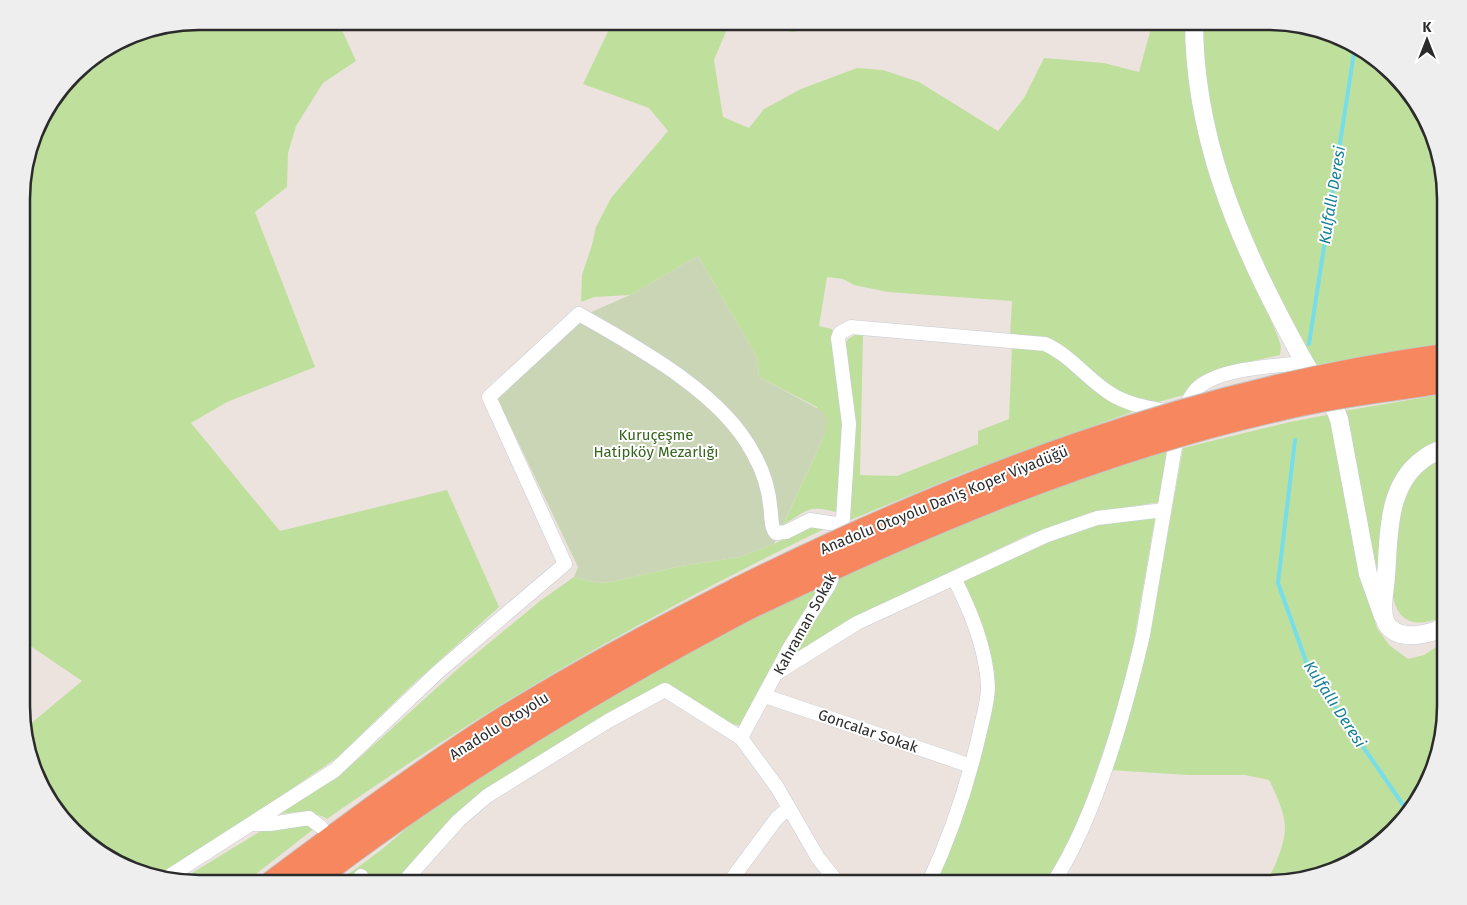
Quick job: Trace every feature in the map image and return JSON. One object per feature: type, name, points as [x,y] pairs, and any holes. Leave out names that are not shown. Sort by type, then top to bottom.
[{"type":"highway","name":"Anadolu Otoyolu Daniş Koper Viyadüğü","points":[[742,599],[877,525],[984,480],[1076,445],[1193,409],[1272,388],[1343,373],[1437,358]]},
{"type":"highway","name":"Anadolu Otoyolu Daniş Koper Viyadüğü","points":[[742,599],[822,571],[981,502],[1083,464],[1198,429],[1277,408],[1346,394],[1437,381]]},
{"type":"highway","name":"Anadolu Otoyolu","points":[[284,875],[390,798],[489,730],[658,631],[742,599]]},
{"type":"highway","name":"Anadolu Otoyolu","points":[[319,875],[428,796],[533,727],[668,649],[742,599]]},
{"type":"street","points":[[1194,30],[1197,89],[1204,125],[1216,163],[1256,271],[1304,363],[1328,398],[1339,419],[1368,574],[1383,616],[1392,630],[1406,635],[1419,635],[1437,629]]},
{"type":"street","points":[[174,873],[254,824],[335,770],[439,671],[565,564],[489,397],[579,314],[658,362],[722,411],[741,434],[760,467],[770,501],[772,526],[776,533],[786,532],[810,520],[843,525]]},
{"type":"street","name":"Kahraman Sokak","points":[[741,738],[776,673],[829,585],[839,557],[843,525],[849,424],[838,338],[845,329],[851,327],[1045,344],[1063,355],[1112,395],[1139,405],[1182,415]]},
{"type":"street","points":[[1059,875],[1093,801],[1125,703],[1143,635],[1182,415],[1194,392],[1202,384],[1246,369],[1304,363]]},
{"type":"street","points":[[1383,616],[1390,524],[1397,493],[1405,478],[1419,462],[1437,451]]},
{"type":"street","points":[[776,673],[857,623],[1075,524],[1098,518],[1164,510]]},
{"type":"street","points":[[932,875],[964,794],[988,697],[986,666],[974,620],[954,578]]},
{"type":"street","points":[[410,875],[458,821],[487,796],[608,721],[665,690],[741,738],[777,787],[818,858],[832,875]]},
{"type":"street","name":"Goncalar Sokak","points":[[765,696],[971,766]]},
{"type":"street","points":[[735,875],[777,818],[789,808]]},
{"type":"street","points":[[254,824],[270,824],[310,818],[321,827]]},
{"type":"green space","points":[[342,30],[356,61],[323,83],[296,126],[288,153],[287,187],[255,212],[315,367],[227,402],[191,423],[280,531],[447,490],[499,607],[411,686],[338,757],[213,843],[165,871],[134,862],[105,847],[96,840],[79,826],[65,809],[43,771],[33,739],[31,724],[82,681],[30,646],[30,199],[33,166],[43,134],[58,105],[88,72],[105,58],[124,47],[145,39],[177,31]]},
{"type":"green space","points":[[609,30],[727,30],[714,60],[723,117],[749,128],[764,109],[801,89],[857,68],[883,70],[919,82],[998,131],[1024,98],[1044,58],[1104,63],[1139,72],[1151,30],[1187,30],[1190,81],[1226,212],[1278,337],[1281,347],[1280,355],[1244,363],[1190,387],[1183,395],[1155,403],[1130,398],[1109,388],[1055,343],[1010,336],[1012,301],[888,292],[854,285],[843,279],[827,277],[819,326],[832,329],[845,430],[839,513],[820,509],[809,510],[783,525],[825,434],[817,407],[759,377],[757,357],[698,256],[630,295],[594,297],[581,302],[582,275],[596,227],[611,198],[668,131],[649,108],[583,84]]},
{"type":"green space","points":[[781,30],[798,30],[794,32]]},
{"type":"green space","points":[[1202,30],[1290,31],[1322,39],[1343,47],[1362,58],[1395,88],[1409,105],[1424,134],[1436,177],[1437,345],[1316,365],[1294,340],[1228,185],[1206,102]]},
{"type":"green space","name":"Kuruçeşme Hatipköy Mezarlığı","points":[[698,256],[757,357],[759,377],[824,412],[827,422],[825,434],[774,544],[740,557],[681,566],[611,582],[598,583],[574,577],[578,567],[497,398],[589,313],[630,295]]},
{"type":"green space","points":[[855,335],[863,335],[860,475],[897,476],[978,444],[978,431],[1009,419],[1012,346],[1041,349],[1054,356],[1108,398],[1132,412],[969,471],[848,521],[844,345],[848,339]]},
{"type":"green space","points":[[1437,395],[1437,445],[1408,461],[1377,577],[1343,411]]},
{"type":"green space","points":[[1332,414],[1360,571],[1377,628],[1389,645],[1408,659],[1424,655],[1437,646],[1437,717],[1434,739],[1420,781],[1409,800],[1379,833],[1352,852],[1333,862],[1290,874],[1270,875],[1283,842],[1285,822],[1269,780],[1245,775],[1188,775],[1110,770],[1155,604],[1183,448],[1290,422]]},
{"type":"green space","points":[[1169,450],[1160,502],[1092,513],[1030,534],[857,616],[792,655],[841,573],[908,544],[1116,465]]},
{"type":"green space","points":[[1437,461],[1437,619],[1426,622],[1413,622],[1398,611],[1393,596],[1391,577],[1392,555],[1406,495],[1418,475]]},
{"type":"green space","points":[[1155,518],[1130,664],[1109,735],[1082,813],[1056,869],[1052,875],[936,875],[990,715],[961,582],[1020,552],[1051,539],[1091,527]]},
{"type":"green space","points":[[810,525],[826,528],[697,593],[571,663],[447,739],[327,819],[314,814],[295,812],[275,815],[337,778],[460,667],[540,601],[574,577],[598,583],[611,582],[681,566],[740,557],[774,544]]},
{"type":"green space","points":[[826,581],[743,726],[732,724],[688,696],[662,685],[476,796],[455,816],[402,875],[347,875],[381,850],[426,812],[552,730],[729,630]]},
{"type":"green space","points":[[308,823],[315,828],[255,875],[190,875],[261,831]]},
{"type":"waterway","name":"Kulfallı Deresi","points":[[1309,344],[1354,53]]},
{"type":"waterway","name":"Kulfallı Deresi","points":[[1295,440],[1278,583],[1308,667],[1404,806]]}]
